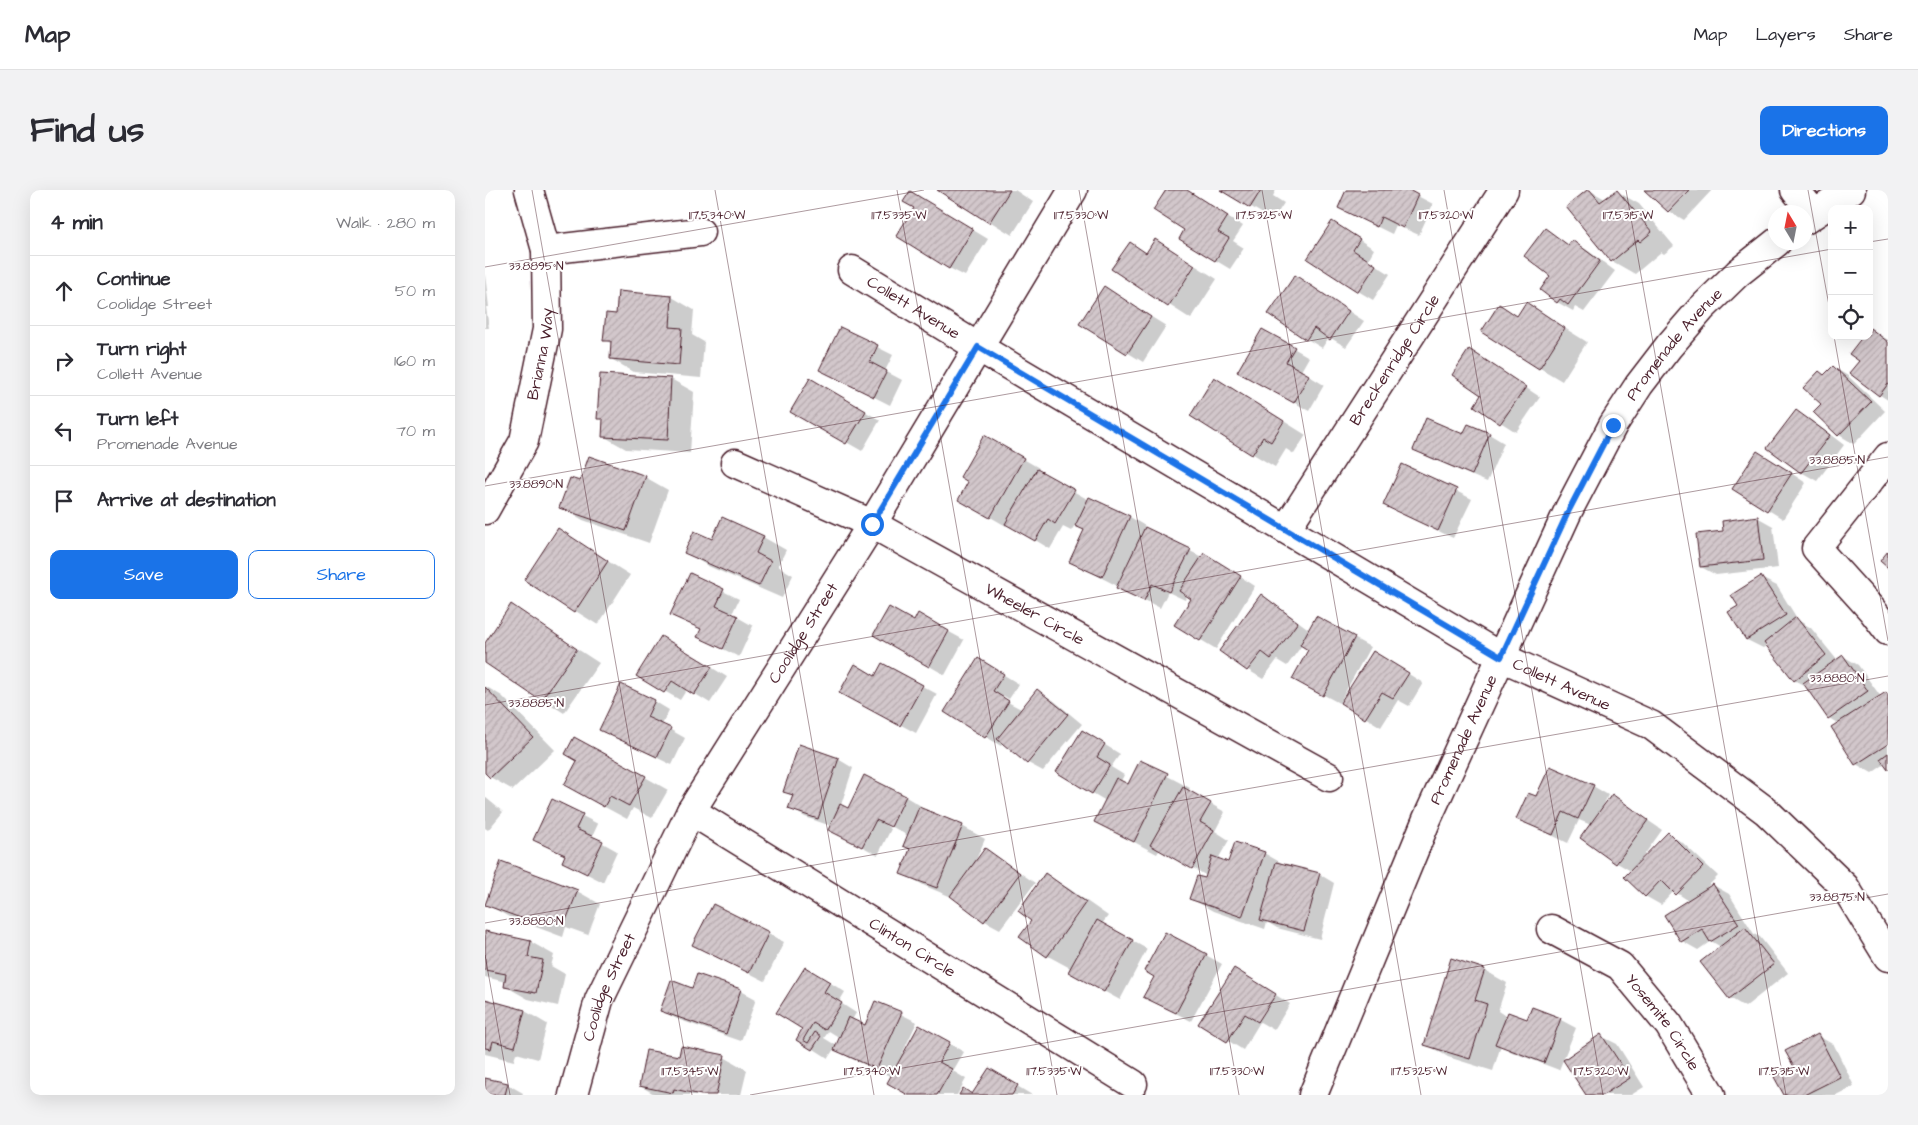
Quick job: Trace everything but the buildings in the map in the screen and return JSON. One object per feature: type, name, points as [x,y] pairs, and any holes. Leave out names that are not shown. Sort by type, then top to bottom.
[{"type":"street","name":"Brianna Way","points":[[485,510],[524,441],[547,329],[546,250],[529,190]]},
{"type":"street","name":"Coolidge Street","points":[[573,1095],[599,1000],[691,811],[872,524],[1073,190]]},
{"type":"street","name":"Breckenridge Circle","points":[[1286,529],[1504,190]]},
{"type":"street","points":[[1795,190],[1803,205]]},
{"type":"street","points":[[1813,215],[1851,190]]},
{"type":"street","points":[[546,250],[700,232]]},
{"type":"street","name":"Promenade Avenue","points":[[1313,1095],[1427,819],[1569,510],[1613,425],[1633,393],[1669,346],[1701,309],[1738,273],[1768,249]]},
{"type":"street","name":"Collett Avenue","points":[[852,270],[978,347],[1501,657],[1651,724],[1766,811],[1845,887],[1888,957]]},
{"type":"street","points":[[1888,457],[1816,548],[1872,610],[1888,631]]},
{"type":"street","name":"Wheeler Circle","points":[[735,463],[872,524],[1329,777]]},
{"type":"street","name":"Clinton Circle","points":[[691,811],[1133,1084]]},
{"type":"street","name":"Yosemite Circle","points":[[1551,929],[1620,966],[1669,1025],[1711,1095]]},
{"type":"route","points":[[872,524],[978,347],[1501,657],[1569,510],[1613,425]]}]
